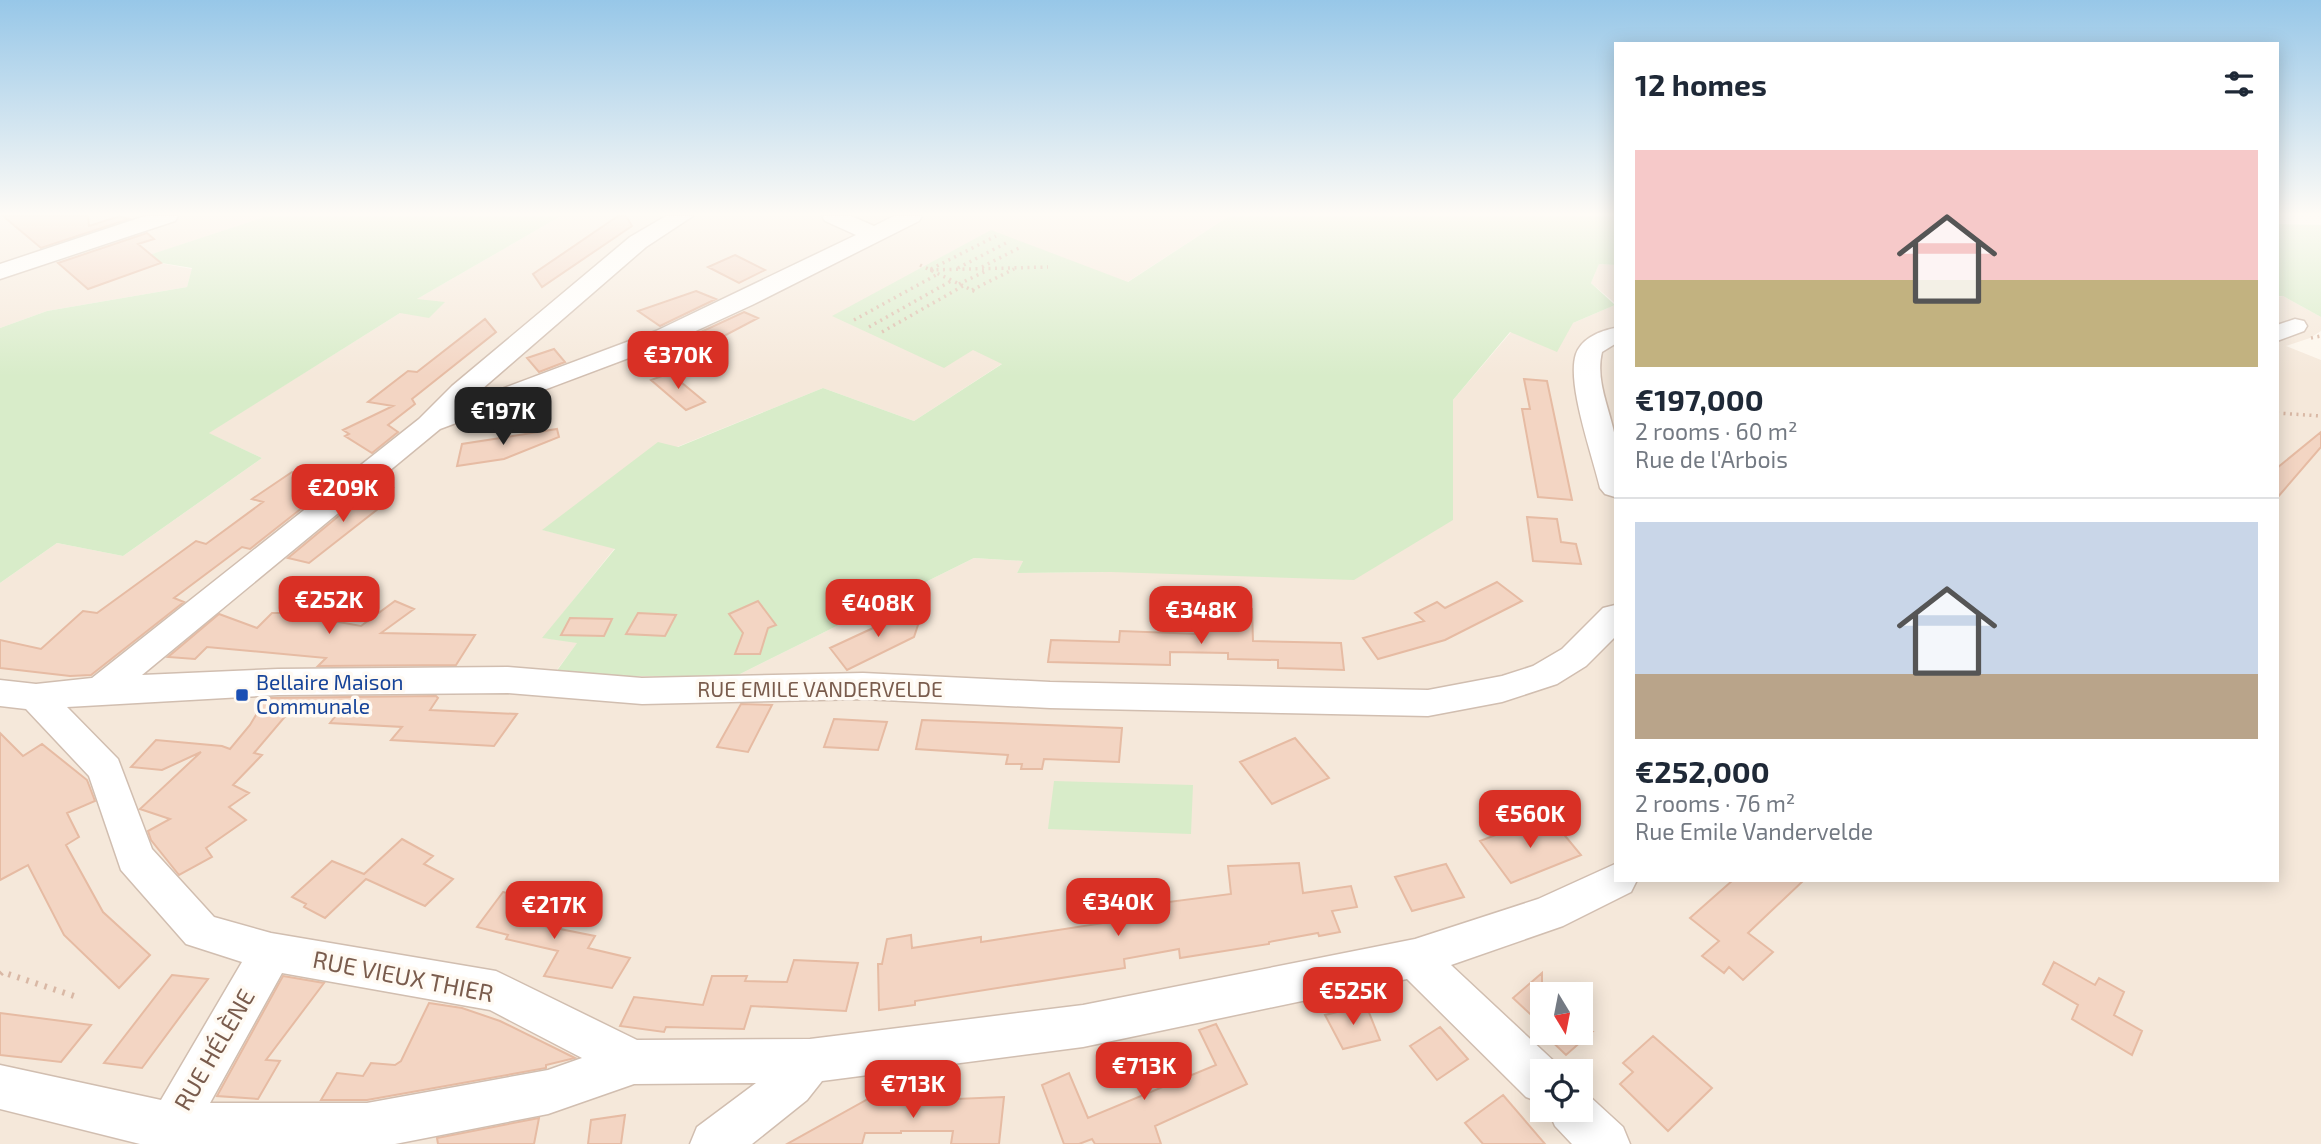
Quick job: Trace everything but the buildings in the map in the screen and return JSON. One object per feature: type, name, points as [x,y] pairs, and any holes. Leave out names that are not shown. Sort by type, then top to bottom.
[{"type":"street","points":[[101,690],[429,425],[461,392],[606,269]]},
{"type":"street","points":[[429,425],[665,336],[804,269]]},
{"type":"street","points":[[1614,335],[1601,341],[1589,353],[1586,374],[1614,484]]},
{"type":"street","name":"RUE EMILE VANDERVELDE","points":[[18,695],[278,682],[508,680],[642,691],[863,686],[1050,695],[1428,703],[1489,692],[1546,675],[1587,648],[1614,617]]},
{"type":"street","name":"RUE VIEUX THIER","points":[[18,695],[105,769],[135,858],[201,931],[271,952],[496,991],[634,1062],[810,1061],[1083,1026],[1415,958],[1549,913],[1614,881]]},
{"type":"street","name":"RUE HÉLÈNE","points":[[164,1135],[271,952]]},
{"type":"street","points":[[1415,958],[1530,1069]]},
{"type":"street","points":[[714,1144],[791,1084],[810,1061]]},
{"type":"street","points":[[0,1087],[164,1135],[367,1126],[548,1092],[634,1062]]},
{"type":"street","points":[[1583,1122],[1606,1144]]},
{"type":"path","points":[[930,270],[946,269]]},
{"type":"path","points":[[882,332],[989,269]]},
{"type":"path","points":[[972,290],[1015,269]]},
{"type":"path","points":[[930,270],[978,293]]},
{"type":"path","points":[[854,320],[937,274]]},
{"type":"path","points":[[869,327],[951,281]]},
{"type":"path","points":[[2279,413],[2321,416]]},
{"type":"path","points":[[1,972],[80,998]]},
{"type":"shaded area","points":[[0,269],[192,269],[187,287],[47,311],[0,328]]},
{"type":"shaded area","points":[[468,269],[1147,269],[914,421],[823,388],[677,447],[543,530],[615,548],[543,638],[578,642],[553,675],[736,676],[974,558],[1023,561],[1017,573],[1111,572],[1453,520],[1453,400],[1511,332],[1573,323],[1614,305],[1614,882],[2279,882],[2279,297],[2283,296],[2321,317],[2321,331],[2310,338],[2286,346],[2321,360],[2321,1144],[0,1144],[0,583],[57,543],[123,556],[262,458],[208,433],[400,313],[415,300]]},
{"type":"shaded area","points":[[1597,269],[1614,269],[1614,302],[1591,283]]},
{"type":"green space","points":[[192,269],[468,269],[417,299],[445,302],[429,318],[400,313],[209,433],[262,458],[123,556],[57,543],[0,583],[0,328],[47,311],[187,287]]},
{"type":"green space","points":[[918,269],[1095,269],[1128,282],[1147,269],[1597,269],[1591,283],[1614,305],[1573,323],[1557,352],[1510,332],[1453,400],[1453,520],[1354,580],[1111,572],[1017,573],[1023,561],[974,558],[736,676],[553,676],[577,643],[542,638],[615,549],[542,530],[658,442],[678,447],[823,388],[914,421],[1002,364],[973,350],[944,368],[832,316]]},
{"type":"green space","points":[[2279,269],[2321,269],[2321,317],[2279,296]]},
{"type":"green space","points":[[1054,781],[1193,785],[1191,834],[1048,829]]},
{"type":"place","name":"Bellaire Maison Communale","points":[[242,695]]}]
